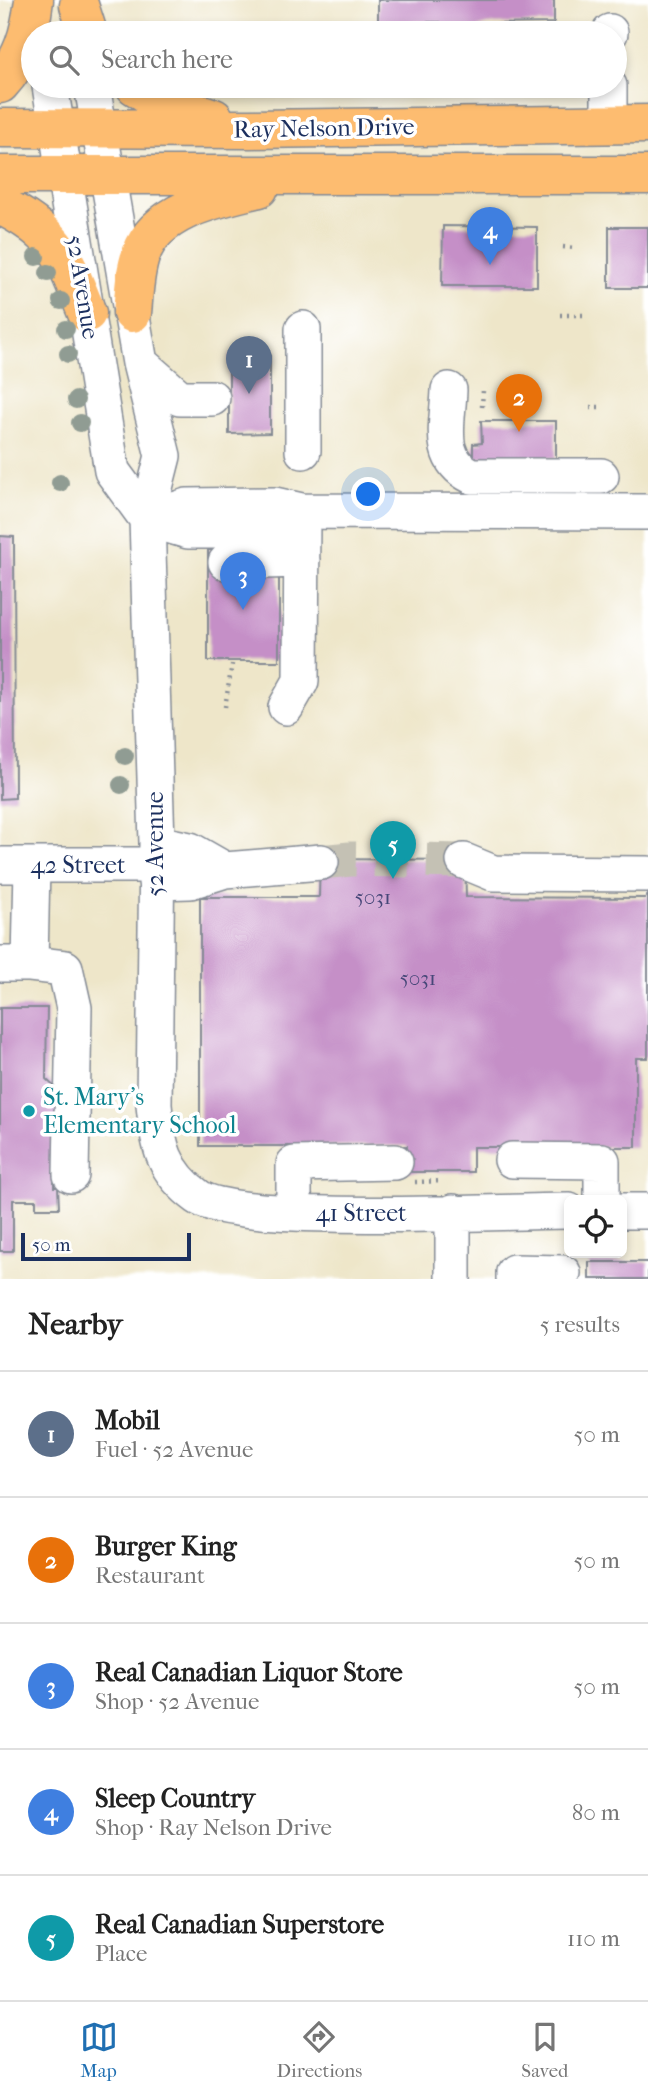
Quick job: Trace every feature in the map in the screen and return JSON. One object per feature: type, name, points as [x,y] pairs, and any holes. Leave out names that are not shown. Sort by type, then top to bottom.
[{"type":"highway","points":[[32,21],[35,0]]},
{"type":"highway","points":[[0,84],[17,65],[21,54]]},
{"type":"highway","points":[[154,98],[250,130]]},
{"type":"highway","name":"Ray Nelson Drive","points":[[0,128],[250,130],[648,124]]},
{"type":"highway","name":"Ray Nelson Drive","points":[[0,175],[648,175]]},
{"type":"highway","points":[[132,313],[136,272],[142,251],[158,227],[177,215],[225,196],[312,176]]},
{"type":"highway","points":[[0,205],[26,218],[53,241],[65,258],[87,313]]},
{"type":"street","points":[[35,0],[39,21]]},
{"type":"street","name":"52 Avenue","points":[[52,98],[112,471],[147,519]]},
{"type":"street","name":"52 Avenue","points":[[94,98],[140,363],[163,456],[147,519],[157,863],[154,1105],[158,1140],[167,1168]]},
{"type":"street","points":[[609,98],[609,124]]},
{"type":"street","points":[[303,329],[303,451]]},
{"type":"street","points":[[140,363],[180,398],[212,398]]},
{"type":"street","points":[[466,390],[447,446],[450,461],[460,470],[472,476],[601,476]]},
{"type":"street","points":[[147,519],[188,531],[274,531],[302,511],[648,512]]},
{"type":"street","points":[[286,707],[301,681],[302,511]]},
{"type":"street","points":[[226,562],[302,560]]},
{"type":"street","points":[[464,861],[493,873],[648,874]]},
{"type":"street","name":"42 Street","points":[[16,865],[157,863],[190,881],[225,870],[321,862]]},
{"type":"street","points":[[16,865],[15,964],[65,968],[74,1008],[71,1175]]},
{"type":"street","points":[[512,1160],[602,1161],[602,1195]]},
{"type":"street","points":[[294,1213],[293,1164],[403,1172]]},
{"type":"street","name":"41 Street","points":[[167,1168],[199,1198],[227,1207],[294,1213],[448,1197],[564,1210]]},
{"type":"street","points":[[448,1197],[453,1279]]},
{"type":"street","points":[[627,1211],[648,1211]]},
{"type":"street","points":[[514,1279],[514,1272],[563,1273]]},
{"type":"path","points":[[563,247],[576,248]]},
{"type":"path","points":[[560,315],[586,315]]},
{"type":"path","points":[[466,390],[482,407]]},
{"type":"path","points":[[590,408],[603,407]]},
{"type":"path","points":[[225,707],[232,664]]},
{"type":"path","points":[[189,1119],[200,1124]]},
{"type":"path","points":[[403,1172],[448,1197]]},
{"type":"building","points":[[378,0],[554,0],[554,21],[378,21]]},
{"type":"building","points":[[443,226],[537,227],[537,286],[442,286]]},
{"type":"building","points":[[609,227],[648,227],[648,288],[609,288]]},
{"type":"building","points":[[229,354],[270,354],[270,433],[229,434]]},
{"type":"building","points":[[481,421],[556,421],[556,458],[473,458],[473,444],[482,443]]},
{"type":"building","points":[[0,536],[14,537],[15,798],[0,799]]},
{"type":"building","points":[[208,550],[226,550],[279,570],[279,661],[208,661]]},
{"type":"building","points":[[320,859],[465,860],[466,897],[645,898],[648,895],[648,1058],[636,1058],[636,1147],[473,1147],[473,1172],[407,1172],[407,1146],[200,1146],[200,897],[319,897]]},
{"type":"building","name":"St. Mary's Elementary School","points":[[0,1008],[47,1008],[46,1079],[59,1091],[59,1131],[54,1135],[54,1187],[58,1187],[59,1208],[36,1208],[36,1200],[13,1200],[13,1251],[0,1251]]},
{"type":"building","points":[[589,1262],[648,1262],[648,1279],[589,1279]]},
{"type":"tunnel","points":[[321,862],[350,859],[464,861]]},
{"type":"place","name":"Sleep Country","points":[[490,265]]},
{"type":"place","name":"Mobil","points":[[249,394]]},
{"type":"place","name":"Burger King","points":[[519,432]]},
{"type":"place","name":"Real Canadian Liquor Store","points":[[243,610]]},
{"type":"place","name":"Real Canadian Superstore","points":[[393,879]]},
{"type":"place","name":"St. Mary's Elementary School","points":[[29,1111]]}]
